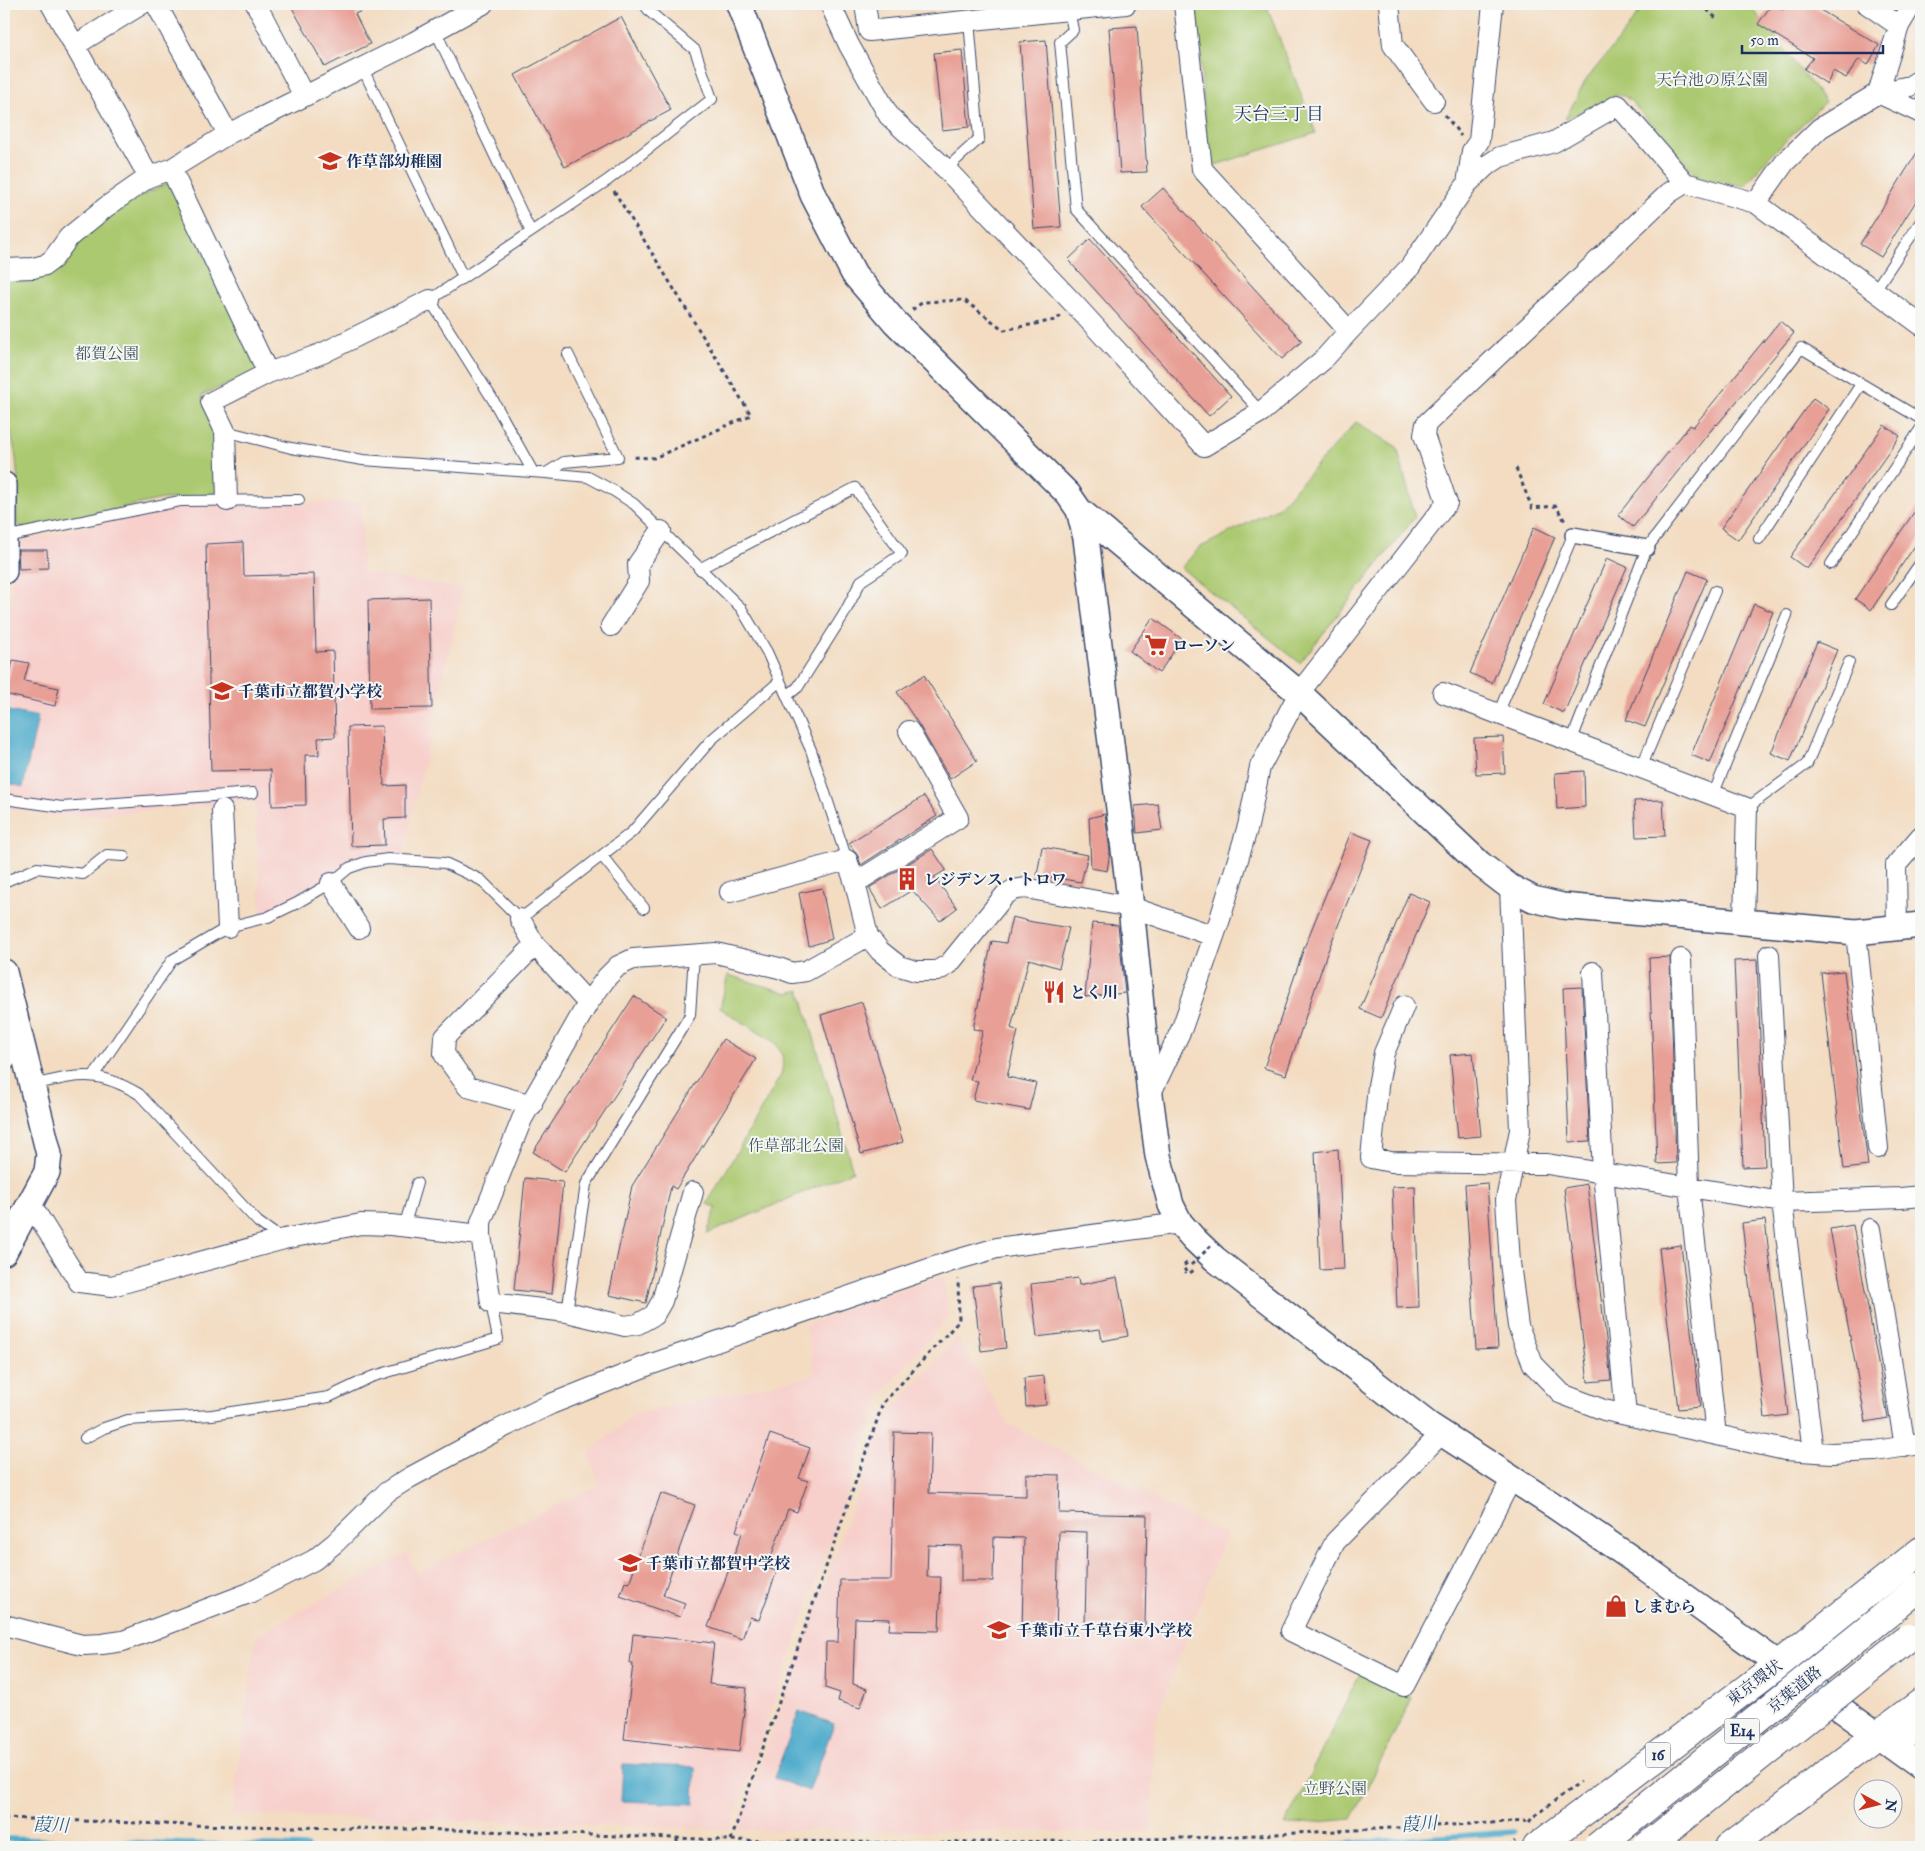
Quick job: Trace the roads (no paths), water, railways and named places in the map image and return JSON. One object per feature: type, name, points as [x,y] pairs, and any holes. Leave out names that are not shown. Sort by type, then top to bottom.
[{"type":"highway","name":"東京環状","points":[[1537,1847],[1778,1664],[1921,1550]]},
{"type":"highway","name":"京葉道路","points":[[1598,1847],[1921,1586]]},
{"type":"highway","name":"京葉道路","points":[[1646,1847],[1915,1633]]},
{"type":"highway","points":[[1729,1847],[1886,1742],[1921,1703]]},
{"type":"street","points":[[51,4],[149,177]]},
{"type":"street","points":[[74,46],[142,4]]},
{"type":"street","points":[[156,4],[228,134]]},
{"type":"street","points":[[256,4],[304,96]]},
{"type":"street","points":[[4,269],[33,268],[45,265],[53,259],[69,237],[149,177],[171,168],[228,134],[362,68],[484,4]]},
{"type":"street","points":[[739,4],[813,195],[854,274],[895,322],[1068,494],[1080,510],[1299,694],[1480,864],[1510,887],[1533,899],[1562,906],[1856,932],[1921,925]]},
{"type":"street","points":[[830,4],[849,45],[888,116],[946,169],[1076,306],[1204,446],[1261,412],[1323,360],[1410,268],[1467,184],[1486,166],[1500,157],[1554,142],[1618,106],[1686,184],[1756,203],[1921,324]]},
{"type":"street","points":[[865,4],[869,30],[967,12],[1126,4]]},
{"type":"street","points":[[1184,4],[1202,169],[1350,331]]},
{"type":"street","points":[[1389,4],[1393,45],[1434,101]]},
{"type":"street","points":[[1467,184],[1472,151],[1479,141],[1493,4]]},
{"type":"street","points":[[1866,4],[1899,26]]},
{"type":"street","points":[[1878,93],[1899,26],[1912,4]]},
{"type":"street","points":[[1756,203],[1784,162],[1820,128],[1878,93],[1910,86],[1921,79]]},
{"type":"street","points":[[1878,93],[1921,113]]},
{"type":"street","points":[[171,168],[268,373]]},
{"type":"street","points":[[1150,1095],[1182,1028],[1214,936],[1248,826],[1260,767],[1299,694],[1447,503],[1424,435],[1426,424],[1669,192],[1686,184]]},
{"type":"street","points":[[227,501],[225,432],[211,402],[268,373],[323,353],[430,300]]},
{"type":"street","points":[[4,485],[4,571]]},
{"type":"street","points":[[1080,510],[1086,538],[1131,907],[1158,1156],[1171,1205],[1180,1223],[1215,1259],[1442,1433],[1647,1569],[1921,1767]]},
{"type":"street","points":[[611,626],[640,580],[638,564],[661,531]]},
{"type":"street","points":[[1573,535],[1647,548]]},
{"type":"street","points":[[1443,693],[1747,808],[1744,921]]},
{"type":"street","points":[[855,883],[958,818],[908,730]]},
{"type":"street","points":[[222,810],[228,927]]},
{"type":"street","points":[[1897,928],[1896,865],[1921,836]]},
{"type":"street","points":[[730,892],[847,860],[855,883],[868,936],[880,951],[899,966],[916,971],[937,971],[950,964],[1005,895],[1013,890],[1026,888],[1131,907],[1214,936]]},
{"type":"street","points":[[331,883],[359,928]]},
{"type":"street","points":[[1510,887],[1520,1130],[1506,1200],[1510,1263],[1518,1326],[1533,1364],[1562,1394],[1604,1410],[1785,1450],[1813,1452],[1875,1451],[1913,1446],[1870,1229]]},
{"type":"street","points":[[520,919],[535,946],[588,1003]]},
{"type":"street","points":[[1856,932],[1878,1148]]},
{"type":"street","points":[[693,1192],[662,1301],[654,1315],[638,1324],[625,1326],[567,1312],[491,1302],[481,1235],[481,1222],[522,1119],[532,1105],[588,1003],[606,978],[618,966],[632,959],[716,953],[779,968],[792,973],[806,971],[868,936]]},
{"type":"street","points":[[532,1105],[468,1087],[444,1054],[445,1037],[535,946]]},
{"type":"street","points":[[1769,955],[1782,1202],[1813,1452]]},
{"type":"street","points":[[1681,959],[1689,1187],[1716,1436]]},
{"type":"street","points":[[4,972],[49,1154],[46,1172],[4,1252]]},
{"type":"street","points":[[1593,972],[1603,1174],[1626,1415]]},
{"type":"street","points":[[1404,1006],[1384,1053],[1378,1086],[1371,1158],[1391,1162],[1547,1164],[1782,1202],[1892,1199],[1921,1196]]},
{"type":"street","points":[[4,1062],[18,1028]]},
{"type":"street","points":[[30,1203],[78,1282],[112,1286],[284,1240],[360,1224],[481,1235]]},
{"type":"street","points":[[4,1625],[82,1645],[123,1641],[249,1592],[314,1560],[335,1544],[387,1492],[409,1478],[551,1404],[649,1365],[949,1262],[997,1248],[1180,1223]]},
{"type":"street","points":[[1442,1433],[1336,1542],[1291,1631],[1404,1686],[1512,1478]]},
{"type":"street","points":[[1886,1742],[1921,1729]]},
{"type":"lane","points":[[533,472],[493,400],[430,300],[608,180],[712,99],[694,50],[650,12],[644,4]]},
{"type":"lane","points":[[1074,7],[1073,30],[1060,42],[1076,209],[1261,412]]},
{"type":"lane","points":[[946,169],[979,139],[967,12]]},
{"type":"lane","points":[[435,30],[531,232]]},
{"type":"lane","points":[[362,68],[464,278]]},
{"type":"lane","points":[[1875,290],[1921,221]]},
{"type":"lane","points":[[1571,742],[1647,548],[1801,348],[1921,419]]},
{"type":"lane","points":[[546,473],[564,462],[618,456],[568,354]]},
{"type":"lane","points":[[1760,539],[1861,384]]},
{"type":"lane","points":[[1831,564],[1921,428]]},
{"type":"lane","points":[[225,432],[291,448],[363,460],[588,477],[634,504],[741,608],[767,652],[811,750],[847,860]]},
{"type":"lane","points":[[699,569],[854,488],[902,554],[861,581],[844,614],[798,687],[787,696]]},
{"type":"lane","points":[[5,537],[180,501],[299,500]]},
{"type":"lane","points":[[1498,714],[1573,535]]},
{"type":"lane","points":[[1891,605],[1921,562]]},
{"type":"lane","points":[[1642,768],[1715,591]]},
{"type":"lane","points":[[1713,796],[1787,615]]},
{"type":"lane","points":[[1747,808],[1807,764],[1849,662]]},
{"type":"lane","points":[[94,1075],[172,960],[228,927],[268,917],[331,883],[350,868],[366,862],[388,860],[445,863],[480,880],[520,919],[632,832],[711,740],[780,682]]},
{"type":"lane","points":[[4,799],[62,807],[253,793]]},
{"type":"lane","points":[[4,882],[37,868],[83,874],[107,855],[124,856]]},
{"type":"lane","points":[[602,856],[644,908]]},
{"type":"lane","points":[[567,1312],[586,1184],[690,1015],[694,955]]},
{"type":"lane","points":[[32,1085],[72,1077],[94,1075],[120,1082],[139,1094],[258,1222],[284,1240]]},
{"type":"lane","points":[[404,1227],[417,1183]]},
{"type":"lane","points":[[85,1438],[104,1428],[128,1420],[212,1415],[329,1397],[371,1377],[498,1339],[491,1302]]},
{"type":"water","points":[[4,710],[38,717],[23,787],[4,782]]},
{"type":"water","points":[[799,1711],[834,1724],[809,1791],[774,1778]]},
{"type":"water","points":[[623,1764],[695,1767],[694,1804],[621,1801]]},
{"type":"waterway","name":"葭川","points":[[1296,1847],[1514,1832]]},
{"type":"waterway","name":"葭川","points":[[4,1839],[307,1847]]},
{"type":"place","name":"作草部幼稚園","points":[[330,161]]},
{"type":"place","name":"ローソン","points":[[1156,645]]},
{"type":"place","name":"千葉市立都賀小学校","points":[[222,691]]},
{"type":"place","name":"レジデンス・トロワ","points":[[907,879]]},
{"type":"place","name":"とく川","points":[[1054,992]]},
{"type":"place","name":"千葉市立都賀中学校","points":[[630,1563]]},
{"type":"place","name":"しまむら","points":[[1616,1606]]},
{"type":"place","name":"千葉市立千草台東小学校","points":[[999,1630]]},
{"type":"district","name":"天台三丁目","points":[[1279,114]]},
{"type":"park label","name":"天台池の原公園","points":[[1712,79]]},
{"type":"park label","name":"都賀公園","points":[[107,353]]},
{"type":"park label","name":"作草部北公園","points":[[796,1145]]},
{"type":"park label","name":"立野公園","points":[[1335,1788]]}]
